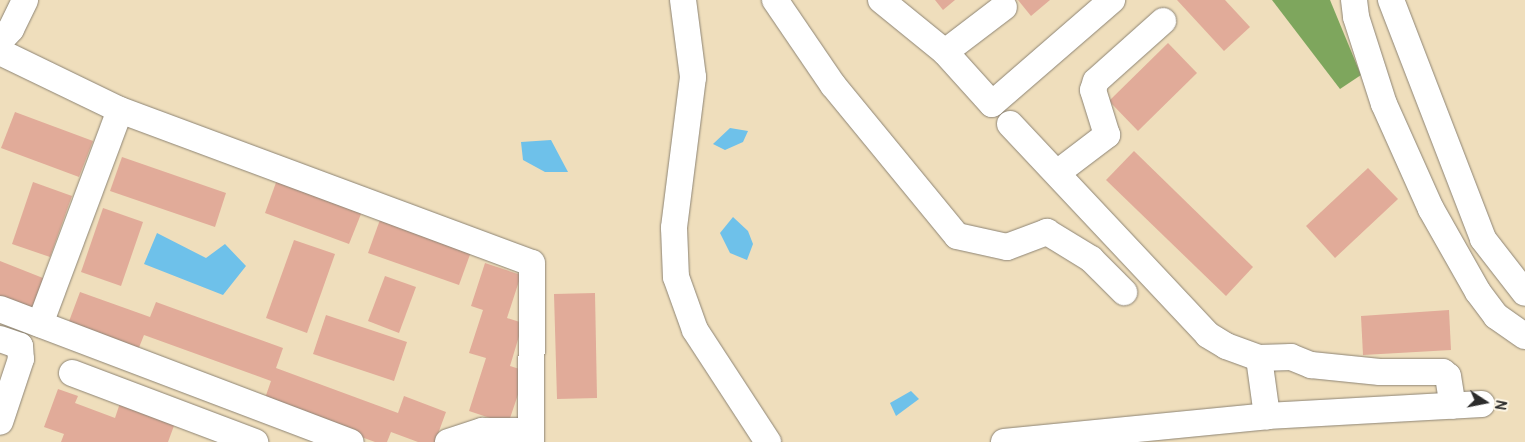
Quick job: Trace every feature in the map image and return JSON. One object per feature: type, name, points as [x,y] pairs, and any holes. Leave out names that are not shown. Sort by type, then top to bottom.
[{"type":"street","points":[[0,41],[11,29],[25,0]]},
{"type":"street","points":[[683,0],[693,77],[674,228],[676,276],[695,330],[768,442]]},
{"type":"street","points":[[776,0],[833,85],[957,236],[1007,247],[1047,232],[1091,259],[1124,292]]},
{"type":"street","points":[[880,0],[945,52],[992,104],[1112,0]]},
{"type":"street","points":[[1354,0],[1356,17],[1384,104],[1431,209],[1478,292],[1496,316],[1525,336]]},
{"type":"street","points":[[1391,0],[1483,239],[1525,293]]},
{"type":"street","points":[[945,52],[1004,7]]},
{"type":"street","points":[[1057,174],[1107,135],[1093,90],[1096,81],[1163,21]]},
{"type":"street","points":[[0,52],[120,110],[532,263],[531,437],[482,431],[448,442]]},
{"type":"street","points":[[40,324],[120,110]]},
{"type":"street","points":[[1010,124],[1208,336],[1234,350],[1259,358],[1291,357],[1311,365],[1380,372],[1443,372],[1448,376],[1453,406]]},
{"type":"street","points":[[0,309],[351,442]]},
{"type":"street","points":[[0,339],[20,346],[21,359],[0,422]]},
{"type":"street","points":[[1259,358],[1267,416]]},
{"type":"street","points":[[72,372],[255,442]]},
{"type":"street","points":[[1004,442],[1267,416],[1482,404]]},
{"type":"green space","points":[[1272,0],[1330,0],[1361,75],[1340,89]]},
{"type":"water","points":[[730,128],[748,131],[743,142],[725,150],[713,144]]},
{"type":"water","points":[[551,140],[568,172],[545,172],[523,160],[521,142]]},
{"type":"water","points":[[733,217],[748,231],[753,244],[747,260],[730,253],[720,233]]},
{"type":"water","points":[[157,233],[206,258],[225,244],[246,266],[223,295],[144,264]]},
{"type":"water","points":[[911,391],[919,399],[896,416],[890,403]]},
{"type":"building","points":[[935,0],[955,0],[943,10]]},
{"type":"building","points":[[1018,0],[1050,0],[1031,16]]},
{"type":"building","points":[[1177,0],[1225,0],[1250,27],[1224,51]]},
{"type":"building","points":[[1168,43],[1197,73],[1138,131],[1109,101]]},
{"type":"building","points":[[15,112],[93,141],[79,177],[1,148]]},
{"type":"building","points":[[1134,151],[1253,267],[1226,296],[1106,180]]},
{"type":"building","points":[[122,157],[226,193],[215,227],[110,191]]},
{"type":"building","points":[[1368,168],[1398,199],[1335,258],[1306,226]]},
{"type":"building","points":[[278,177],[363,209],[349,244],[265,213]]},
{"type":"building","points":[[33,182],[72,196],[50,257],[12,244]]},
{"type":"building","points":[[103,208],[143,222],[121,286],[81,272]]},
{"type":"building","points":[[381,217],[472,249],[459,285],[368,253]]},
{"type":"building","points":[[294,240],[335,254],[307,333],[266,318]]},
{"type":"building","points":[[0,261],[48,280],[36,314],[0,301]]},
{"type":"building","points":[[485,263],[521,275],[507,318],[523,323],[510,366],[526,371],[508,424],[469,411],[486,358],[469,353],[483,310],[471,306]]},
{"type":"building","points":[[385,276],[416,287],[399,333],[368,321]]},
{"type":"building","points":[[80,292],[150,317],[156,302],[283,348],[276,368],[398,413],[404,396],[446,412],[435,442],[418,442],[391,432],[387,442],[375,442],[264,401],[271,381],[144,335],[138,350],[68,324]]},
{"type":"building","points":[[595,293],[597,398],[557,399],[554,294]]},
{"type":"building","points":[[1449,310],[1451,350],[1363,355],[1361,316]]},
{"type":"building","points":[[326,315],[407,342],[394,381],[313,354]]},
{"type":"building","points":[[58,389],[78,396],[75,403],[115,418],[120,403],[175,423],[168,442],[61,442],[64,434],[44,427]]}]
